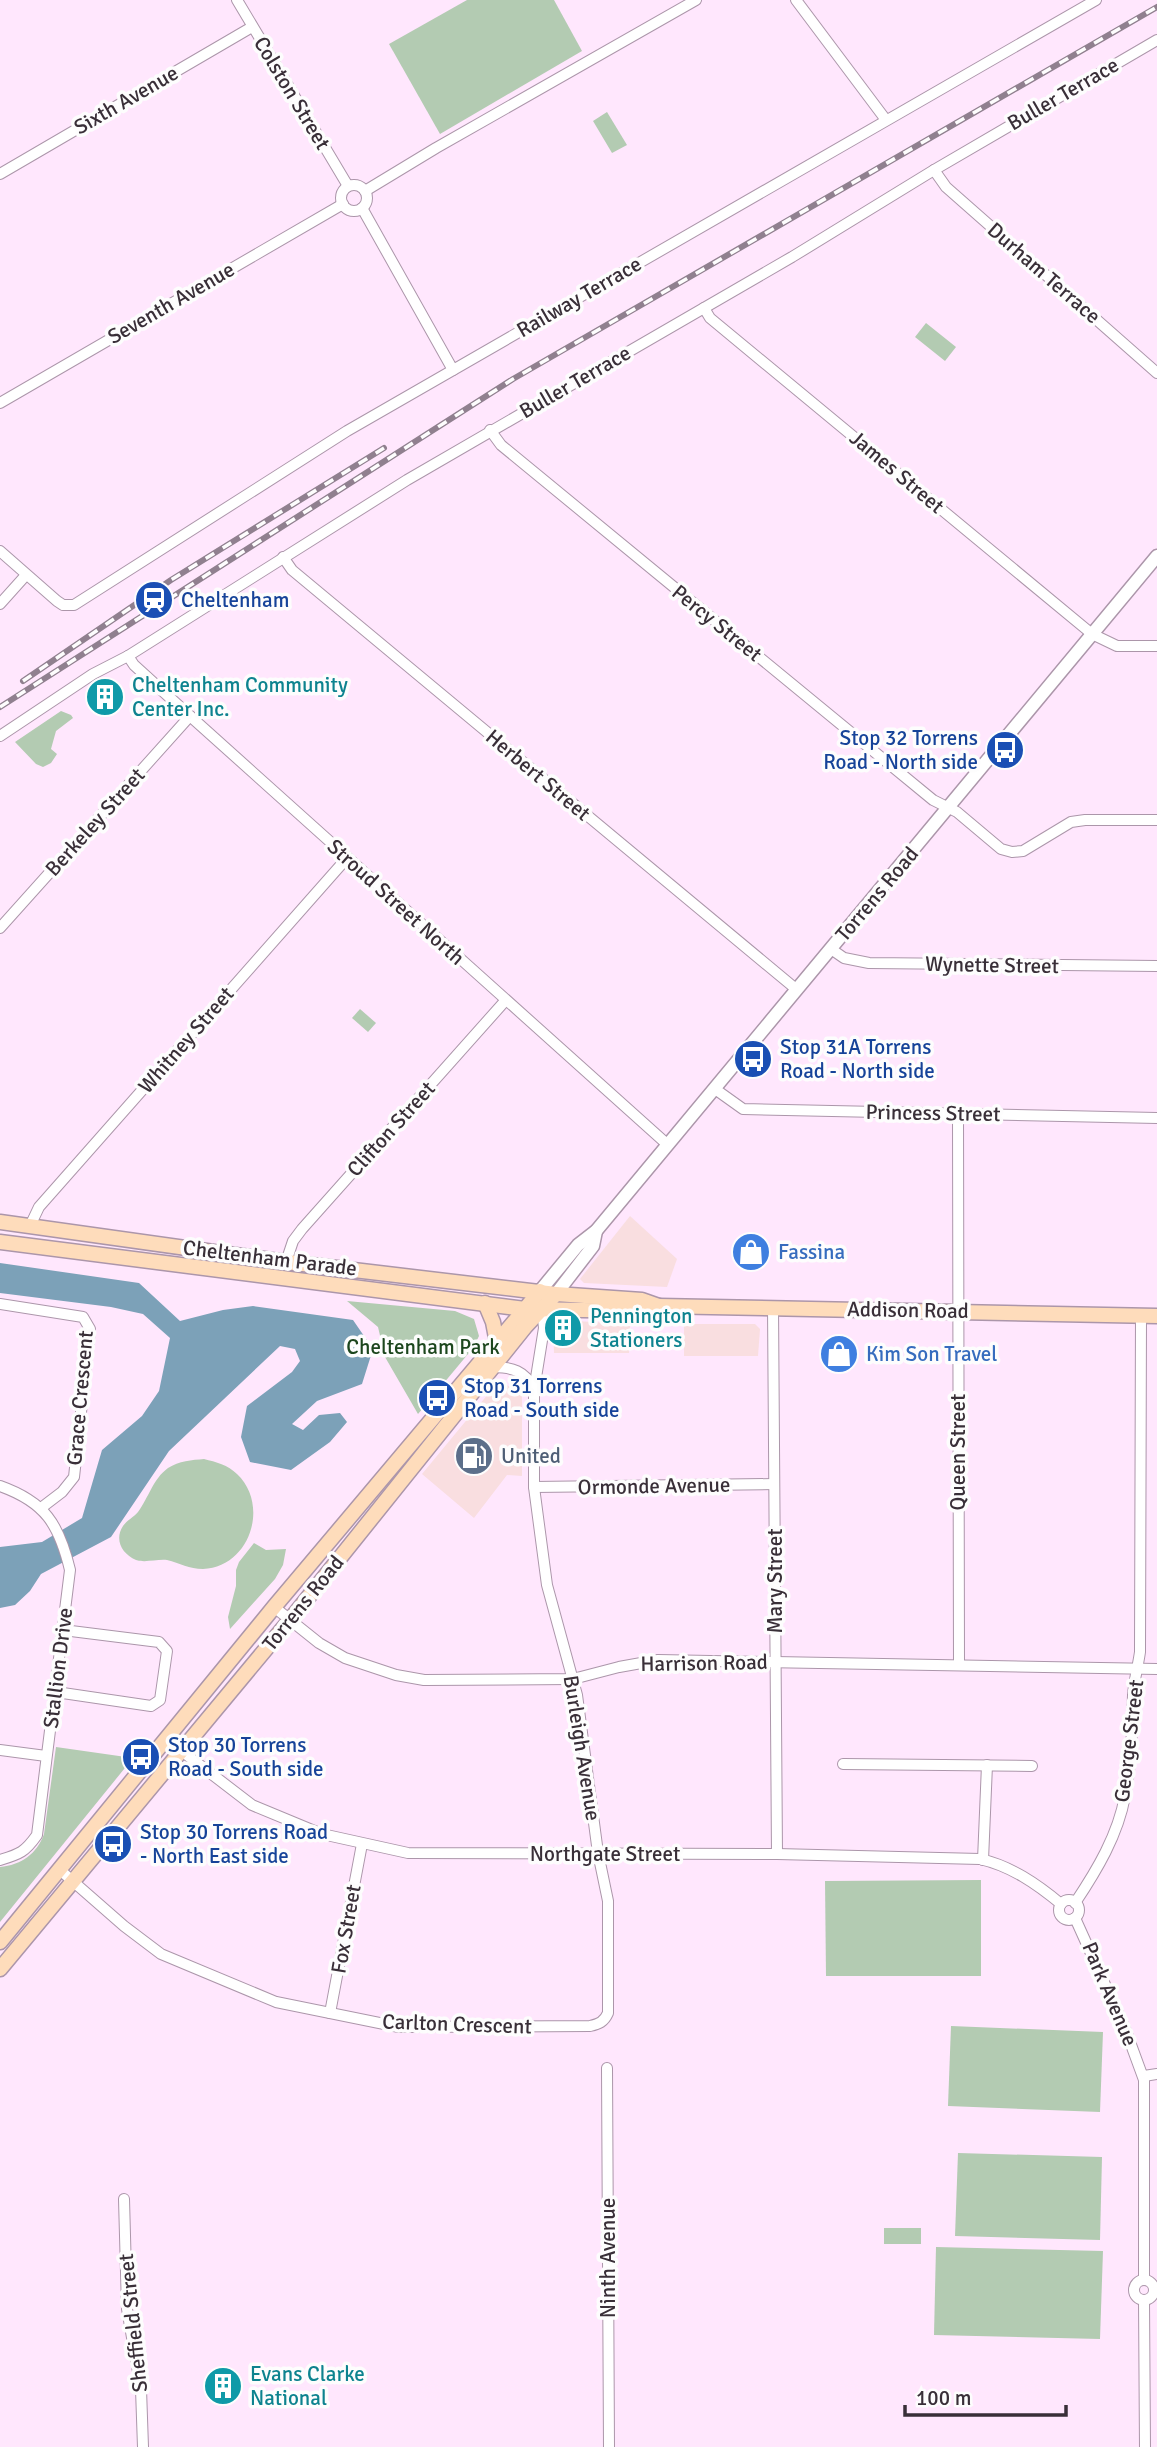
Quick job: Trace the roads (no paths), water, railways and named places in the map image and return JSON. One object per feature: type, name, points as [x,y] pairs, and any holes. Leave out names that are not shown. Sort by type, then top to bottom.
[{"type":"main road","name":"Cheltenham Parade","points":[[0,1222],[286,1262],[540,1291]]},
{"type":"main road","name":"Cheltenham Parade","points":[[0,1242],[542,1310]]},
{"type":"main road","name":"Addison Road","points":[[540,1291],[642,1300],[659,1306]]},
{"type":"main road","name":"Torrens Road","points":[[0,1942],[337,1531],[540,1291]]},
{"type":"main road","name":"Torrens Road","points":[[0,1969],[290,1620],[493,1367],[556,1294]]},
{"type":"main road","points":[[485,1303],[493,1322],[497,1343]]},
{"type":"main road","name":"Addison Road","points":[[542,1310],[641,1311],[659,1306],[773,1307],[1157,1316]]},
{"type":"main road","points":[[337,1531],[343,1540],[348,1542],[356,1538]]},
{"type":"street","name":"Colston Street","points":[[237,0],[348,186]]},
{"type":"street","points":[[365,191],[696,0]]},
{"type":"street","name":"Railway Terrace","points":[[26,575],[57,601],[69,606],[74,605],[347,431],[1096,0]]},
{"type":"street","points":[[799,1],[886,120]]},
{"type":"street","name":"Sixth Avenue","points":[[0,174],[252,27]]},
{"type":"street","name":"Buller Terrace","points":[[0,736],[82,681],[128,656],[490,430],[704,308],[1157,40]]},
{"type":"street","name":"Durham Terrace","points":[[934,170],[946,187],[1157,373]]},
{"type":"street","points":[[356,185],[365,191],[367,198],[362,208],[354,211],[343,204],[341,196],[348,186],[356,185]]},
{"type":"street","name":"Seventh Avenue","points":[[0,403],[343,204]]},
{"type":"street","points":[[362,208],[453,370]]},
{"type":"street","name":"James Street","points":[[704,308],[710,318],[1092,634],[1117,646],[1157,646]]},
{"type":"street","name":"Percy Street","points":[[490,430],[501,445],[544,481],[933,800],[957,812],[1001,849],[1023,851],[1071,822],[1157,820]]},
{"type":"street","points":[[0,551],[26,575],[0,604]]},
{"type":"street","name":"Torrens Road","points":[[540,1291],[579,1245],[596,1231],[1157,556]]},
{"type":"street","name":"Herbert Street","points":[[283,557],[292,570],[796,989]]},
{"type":"street","name":"Stroud Street North","points":[[128,656],[134,665],[190,716],[668,1145]]},
{"type":"street","name":"Berkeley Street","points":[[0,928],[190,716]]},
{"type":"street","name":"Whitney Street","points":[[30,1226],[39,1207],[347,858]]},
{"type":"street","name":"Wynette Street","points":[[831,949],[845,958],[869,963],[1157,966]]},
{"type":"street","name":"Clifton Street","points":[[286,1262],[293,1241],[302,1229],[505,1001]]},
{"type":"street","name":"Princess Street","points":[[715,1088],[743,1109],[1157,1118]]},
{"type":"street","name":"Queen Street","points":[[958,1113],[959,1665]]},
{"type":"street","name":"Torrens Road","points":[[556,1294],[593,1245],[596,1231]]},
{"type":"street","name":"Grace Crescent","points":[[0,1304],[83,1317],[90,1329],[74,1478],[41,1508]]},
{"type":"street","name":"Mary Street","points":[[773,1307],[777,1854]]},
{"type":"street","name":"Burleigh Avenue","points":[[542,1310],[544,1328],[534,1390],[534,1487],[547,1585],[577,1695],[598,1853],[608,1901],[608,2013],[602,2023]]},
{"type":"street","name":"George Street","points":[[1076,1903],[1115,1831],[1125,1798],[1132,1749],[1133,1691],[1138,1669],[1141,1315]]},
{"type":"street","points":[[493,1367],[509,1367],[522,1372],[534,1390]]},
{"type":"street","name":"Ormonde Avenue","points":[[534,1487],[774,1484]]},
{"type":"street","name":"Stallion Drive","points":[[0,1486],[23,1494],[41,1508],[64,1545],[70,1570],[37,1835],[30,1846],[20,1854],[0,1860]]},
{"type":"street","name":"Harrison Road","points":[[274,1607],[319,1643],[345,1658],[396,1675],[424,1680],[460,1682],[573,1679],[658,1660],[1157,1669]]},
{"type":"street","points":[[56,1692],[152,1706],[160,1700],[167,1650],[159,1642],[63,1630]]},
{"type":"street","name":"Northgate Street","points":[[166,1739],[252,1805],[322,1834],[362,1844],[429,1854],[777,1854],[983,1860],[1017,1872],[1061,1904]]},
{"type":"street","points":[[0,1749],[46,1756]]},
{"type":"street","points":[[843,1764],[1032,1766]]},
{"type":"street","points":[[983,1860],[987,1765]]},
{"type":"street","name":"Fox Street","points":[[330,2013],[362,1844]]},
{"type":"street","name":"Carlton Crescent","points":[[60,1870],[145,1942],[174,1961],[275,2002],[399,2027],[590,2026],[602,2023]]},
{"type":"street","points":[[1067,1900],[1076,1903],[1079,1912],[1075,1918],[1068,1921],[1061,1917],[1061,1904],[1067,1900]]},
{"type":"street","name":"Park Avenue","points":[[1075,1918],[1100,1969],[1144,2076],[1144,2280]]},
{"type":"street","name":"Ninth Avenue","points":[[607,2068],[610,2447]]},
{"type":"street","points":[[1144,2076],[1157,2074]]},
{"type":"street","name":"Sheffield Street","points":[[124,2199],[127,2309],[141,2389],[143,2447]]},
{"type":"street","points":[[1144,2280],[1150,2282],[1156,2290],[1152,2297],[1144,2301],[1137,2298],[1134,2290],[1137,2283],[1144,2280]]},
{"type":"street","points":[[1144,2301],[1145,2447]]},
{"type":"water","points":[[0,1263],[139,1283],[180,1321],[223,1310],[253,1306],[353,1320],[373,1349],[362,1384],[317,1401],[292,1424],[303,1430],[319,1415],[340,1413],[347,1422],[330,1442],[291,1470],[250,1462],[241,1437],[247,1406],[292,1372],[300,1361],[295,1349],[280,1346],[169,1451],[111,1537],[41,1574],[30,1591],[15,1605],[0,1608],[0,1547],[42,1542],[82,1518],[102,1450],[142,1416],[159,1391],[170,1338],[143,1314],[111,1307],[0,1293]]},
{"type":"railway","points":[[0,707],[513,379],[1157,7]]},
{"type":"railway","points":[[23,681],[171,580],[384,448]]},
{"type":"place","name":"Cheltenham","points":[[154,600]]},
{"type":"place","name":"Cheltenham Community Center Inc.","points":[[105,697]]},
{"type":"place","name":"Stop 32 Torrens Road - North side","points":[[1005,750]]},
{"type":"place","name":"Stop 31A Torrens Road - North side","points":[[753,1059]]},
{"type":"place","name":"Fassina","points":[[751,1252]]},
{"type":"place","name":"Pennington Stationers","points":[[563,1328]]},
{"type":"place","name":"Kim Son Travel","points":[[839,1354]]},
{"type":"place","name":"Stop 31 Torrens Road - South side","points":[[437,1398]]},
{"type":"place","name":"United","points":[[474,1456]]},
{"type":"place","name":"Stop 30 Torrens Road - South side","points":[[141,1757]]},
{"type":"place","name":"Stop 30 Torrens Road - North East side","points":[[113,1844]]},
{"type":"place","name":"Evans Clarke National","points":[[223,2386]]},
{"type":"park label","name":"Cheltenham Park","points":[[423,1347]]}]
